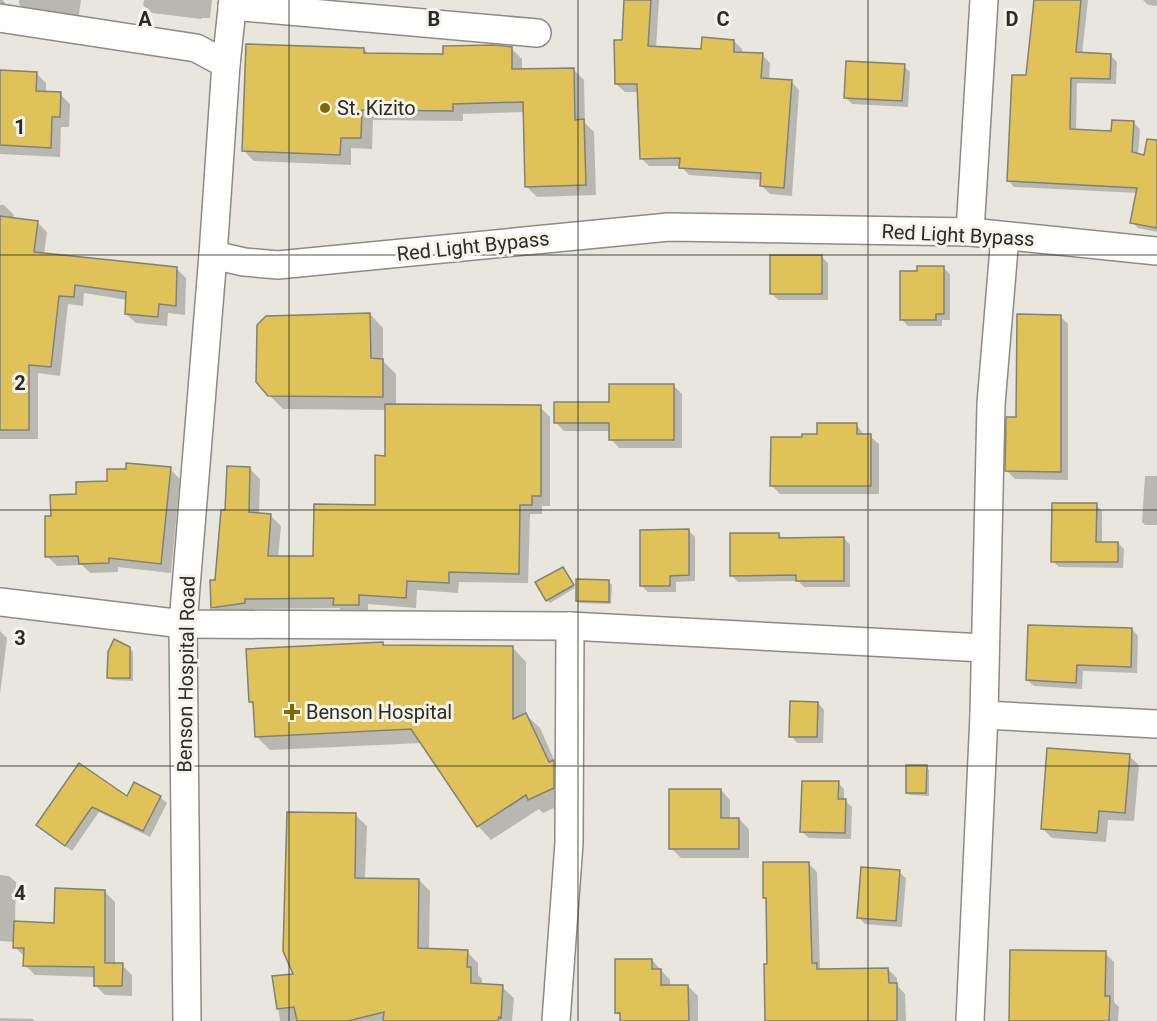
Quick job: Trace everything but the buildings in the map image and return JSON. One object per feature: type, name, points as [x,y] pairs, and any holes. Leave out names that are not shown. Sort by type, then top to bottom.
[{"type":"street","points":[[970,232],[984,0]]},
{"type":"street","points":[[213,255],[232,3],[537,33]]},
{"type":"street","points":[[0,18],[196,48],[226,64]]},
{"type":"street","name":"Red Light Bypass","points":[[213,255],[244,262],[278,265],[669,227],[970,232],[1157,251]]},
{"type":"street","points":[[970,1021],[984,716],[991,404],[1005,236]]},
{"type":"street","name":"Benson Hospital Road","points":[[187,1021],[183,624],[213,255]]},
{"type":"street","points":[[0,602],[183,624],[570,626],[984,648]]},
{"type":"street","points":[[556,1021],[569,843],[570,626]]},
{"type":"street","points":[[984,716],[1157,724]]},
{"type":"place","name":"St. Kizito","points":[[325,108]]},
{"type":"place","name":"Benson Hospital","points":[[292,712]]}]
